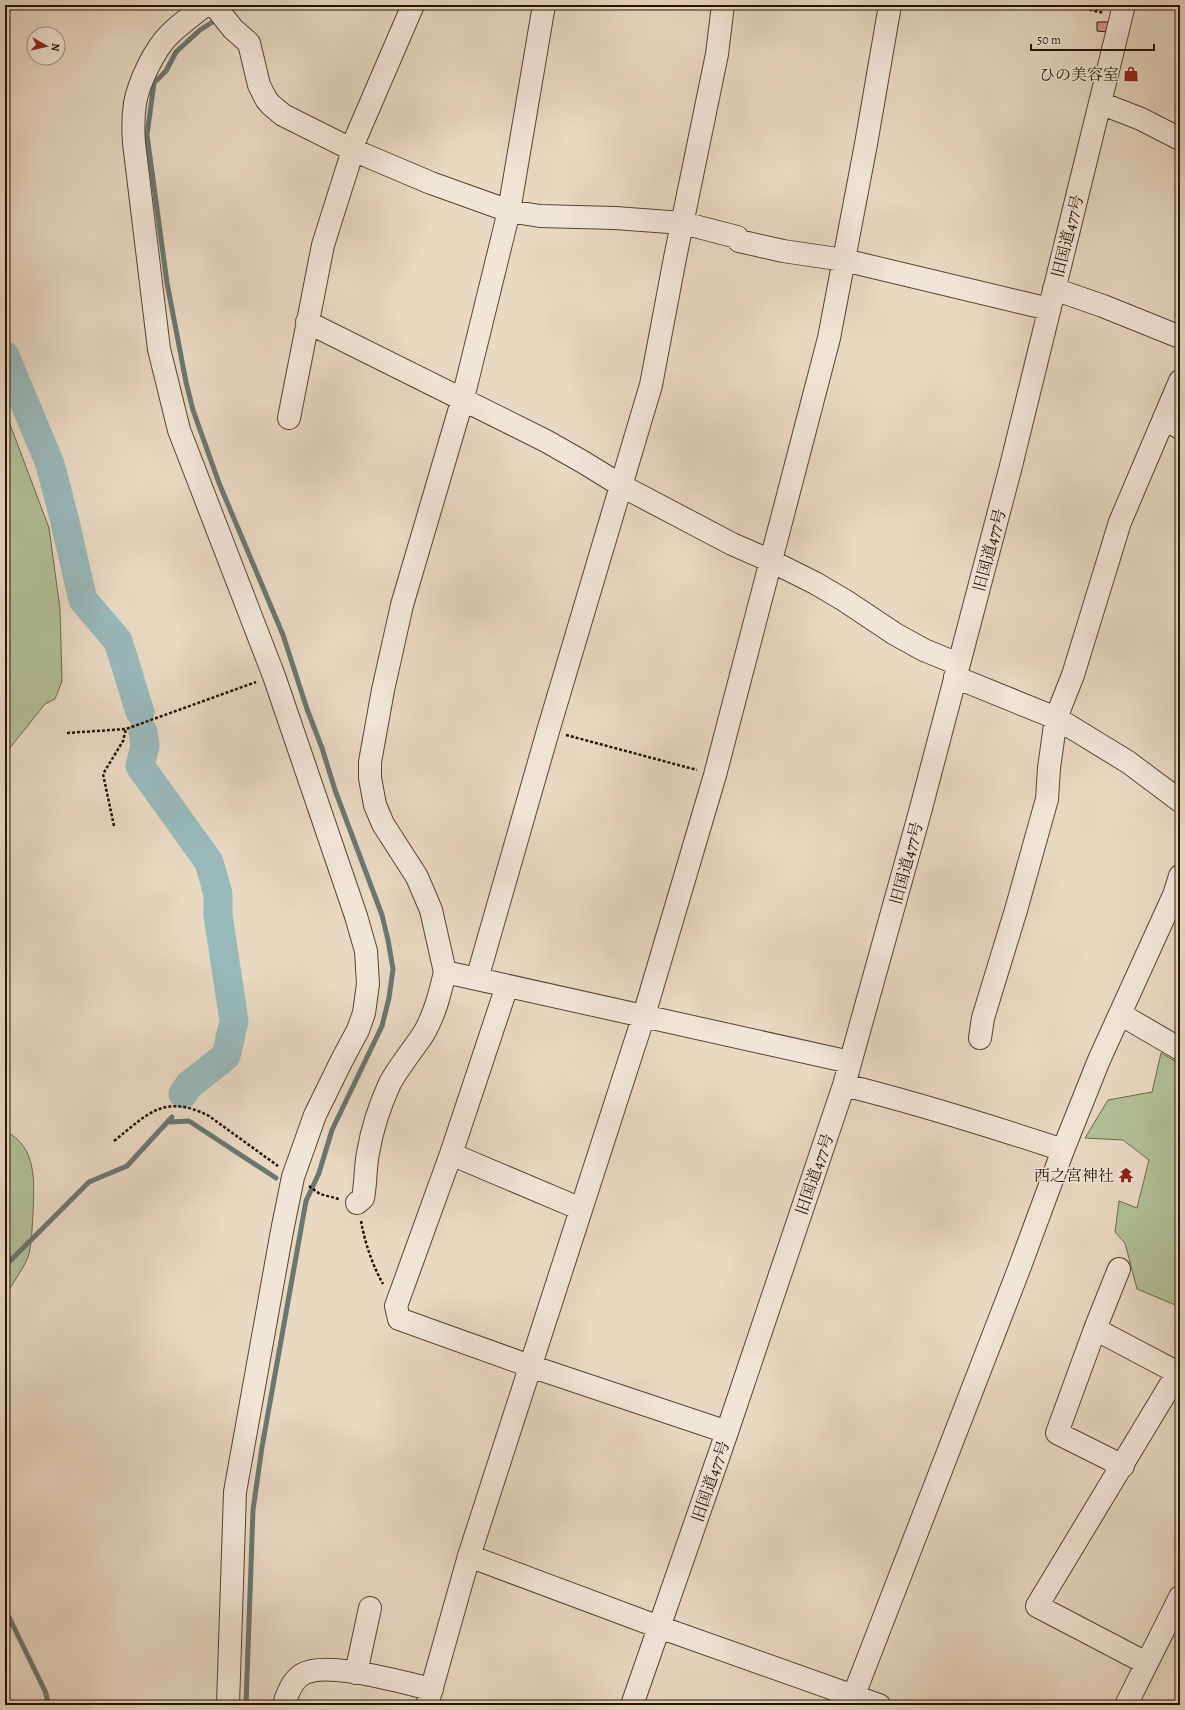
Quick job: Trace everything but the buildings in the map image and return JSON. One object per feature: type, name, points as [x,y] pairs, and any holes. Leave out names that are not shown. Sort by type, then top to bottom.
[{"type":"street","points":[[289,418],[323,245],[352,149],[413,5]]},
{"type":"street","points":[[357,1203],[363,1198],[367,1154],[372,1131],[381,1107],[390,1084],[408,1054],[424,1032],[438,1004],[445,972],[431,910],[417,877],[383,824],[375,805],[370,778],[370,762],[383,690],[402,605],[463,398],[509,211],[544,5]]},
{"type":"street","points":[[477,979],[548,731],[651,386],[715,61],[723,5]]},
{"type":"street","points":[[284,1705],[288,1692],[295,1681],[302,1674],[314,1670],[327,1669],[356,1673],[430,1697],[469,1556],[644,1015],[715,775],[828,338],[866,144],[890,5]]},
{"type":"street","points":[[228,1705],[235,1492],[282,1231],[299,1180],[315,1115],[358,1030],[364,1013],[368,984],[366,951],[363,938],[274,676],[179,430],[167,387],[159,349],[134,143],[133,118],[135,101],[150,63],[168,36],[211,6],[249,43],[259,86],[266,99],[283,115],[352,149],[430,183],[509,211],[540,216],[615,218],[682,224],[737,236],[739,241],[844,260],[1049,309]]},
{"type":"street","name":"旧国道477号","points":[[632,1705],[727,1432],[844,1085],[918,820],[1011,466],[1100,103],[1114,9]]},
{"type":"street","points":[[1100,103],[1141,119],[1180,139]]},
{"type":"street","points":[[1054,289],[1103,306],[1180,337]]},
{"type":"street","points":[[307,322],[463,398],[546,441],[622,486],[732,544],[771,561],[844,600],[895,634],[957,671],[1056,718],[1128,762],[1180,801]]},
{"type":"street","points":[[980,1038],[983,1018],[1016,910],[1047,799],[1049,768],[1056,718],[1073,676],[1120,522],[1172,423],[1180,381]]},
{"type":"street","points":[[852,1701],[1019,1269],[1063,1150],[1120,1014],[1178,890]]},
{"type":"street","points":[[445,972],[850,1062]]},
{"type":"street","points":[[507,986],[451,1154],[396,1306],[399,1319],[530,1366],[727,1432]]},
{"type":"street","points":[[1120,1014],[1180,1049]]},
{"type":"street","points":[[844,1085],[966,1119],[1063,1150]]},
{"type":"street","points":[[451,1154],[581,1209]]},
{"type":"street","points":[[1119,1269],[1095,1329],[1057,1433],[1123,1466]]},
{"type":"street","points":[[1095,1329],[1179,1372],[1038,1606],[1146,1663]]},
{"type":"street","points":[[469,1556],[852,1701],[879,1705]]},
{"type":"street","points":[[1126,1705],[1180,1597]]},
{"type":"street","points":[[356,1673],[370,1608]]},
{"type":"path","points":[[1070,5],[1114,9]]},
{"type":"path","points":[[66,734],[126,729],[274,676]]},
{"type":"path","points":[[114,826],[103,774],[123,741],[126,729]]},
{"type":"path","points":[[548,731],[715,775]]},
{"type":"path","points":[[114,1141],[155,1110],[166,1106],[182,1106],[209,1116],[320,1194],[357,1203],[364,1239],[372,1261],[396,1306]]},
{"type":"green space","points":[[5,411],[49,528],[60,609],[62,681],[55,699],[45,704],[5,754]]},
{"type":"green space","points":[[1161,1053],[1180,1064],[1180,1307],[1137,1289],[1125,1243],[1115,1232],[1119,1201],[1137,1208],[1149,1160],[1123,1140],[1085,1138],[1108,1100],[1152,1092]]},
{"type":"green space","points":[[5,1131],[16,1138],[29,1156],[32,1167],[34,1190],[32,1234],[29,1254],[22,1269],[5,1296]]},
{"type":"waterway","points":[[226,11],[233,5]]},
{"type":"waterway","points":[[219,18],[200,30],[176,52],[166,71],[154,83],[147,135],[167,283],[186,382],[193,410],[219,483],[283,635],[335,790],[382,915],[393,969],[389,998],[382,1026],[332,1130],[319,1173],[306,1201],[262,1447],[253,1510],[246,1705]]},
{"type":"waterway","points":[[5,356],[50,464],[83,600],[118,641],[140,712]]},
{"type":"waterway","points":[[143,732],[145,746],[140,766],[209,862],[218,894],[218,915],[234,1021],[226,1056],[189,1085],[183,1094]]},
{"type":"waterway","points":[[5,1266],[89,1182],[127,1166],[172,1117]]},
{"type":"waterway","points":[[168,1122],[189,1121],[276,1178]]},
{"type":"waterway","points":[[5,1609],[45,1691],[49,1705]]},
{"type":"place","name":"ひの美容室","points":[[1131,74]]},
{"type":"place","name":"西之宮神社","points":[[1126,1175]]}]
